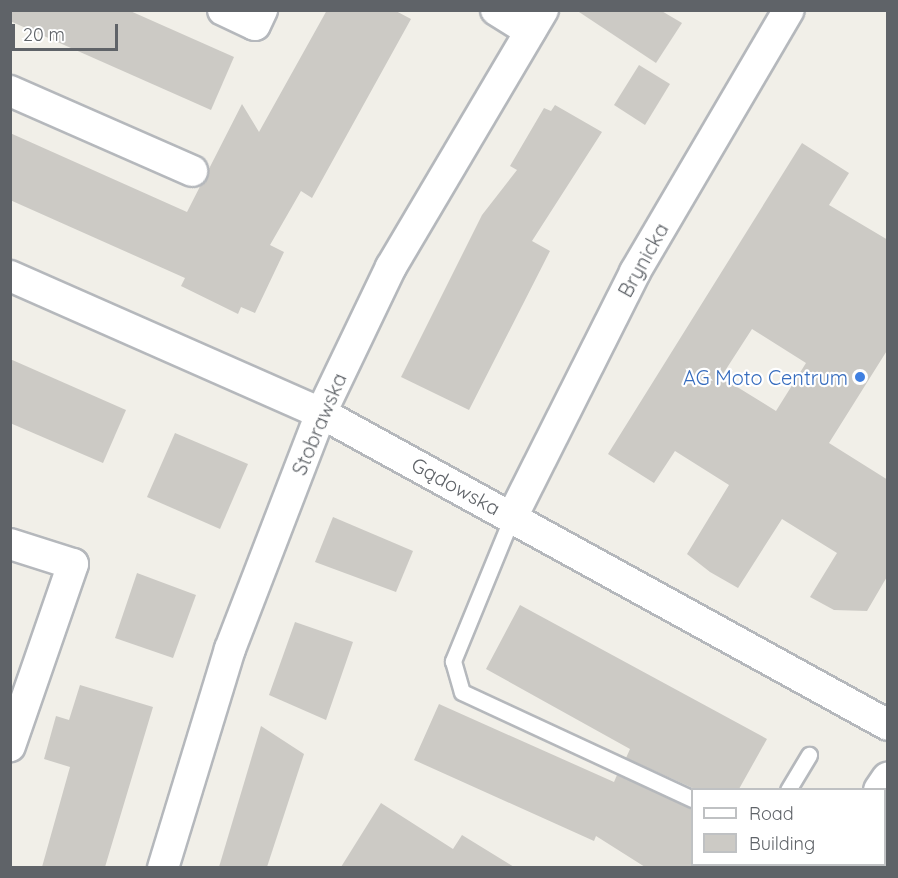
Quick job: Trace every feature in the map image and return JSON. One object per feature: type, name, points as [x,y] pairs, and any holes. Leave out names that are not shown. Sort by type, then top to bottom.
[{"type":"street","points":[[223,10],[255,25],[261,10]]},
{"type":"street","points":[[496,10],[537,21]]},
{"type":"street","name":"Brynicka","points":[[512,517],[635,272],[789,10]]},
{"type":"street","name":"Stobrawska","points":[[163,867],[230,649],[321,413],[391,267],[537,21]]},
{"type":"street","points":[[10,91],[192,171]]},
{"type":"street","name":"Gądowska","points":[[10,276],[321,413],[888,725]]},
{"type":"street","points":[[10,544],[73,564],[11,739]]},
{"type":"lane","points":[[512,517],[453,661],[462,692],[691,799]]},
{"type":"lane","points":[[789,788],[809,755]]},
{"type":"building","points":[[10,10],[128,10],[234,57],[211,110],[10,21]]},
{"type":"building","points":[[327,10],[394,10],[411,19],[312,198],[301,191],[270,245],[284,252],[255,313],[241,307],[238,314],[181,286],[185,278],[10,200],[10,133],[187,212],[242,104],[259,132]]},
{"type":"building","points":[[576,10],[660,10],[682,23],[656,63]]},
{"type":"building","points":[[639,65],[670,84],[645,125],[614,105]]},
{"type":"building","points":[[555,105],[602,132],[532,241],[550,251],[469,410],[401,377],[482,215],[517,170],[510,166],[544,108],[551,111]]},
{"type":"building","points":[[802,143],[849,173],[829,205],[888,240],[888,349],[829,443],[888,480],[888,575],[867,611],[834,610],[810,597],[837,553],[782,519],[738,588],[710,572],[687,554],[729,485],[675,451],[654,483],[608,454]],"holes":[[[752,329],[806,363],[776,411],[721,377]]]},
{"type":"building","points":[[10,359],[126,410],[103,463],[10,423]]},
{"type":"building","points":[[175,433],[248,464],[220,529],[147,497]]},
{"type":"building","points":[[333,517],[413,551],[396,592],[315,562]]},
{"type":"building","points":[[137,573],[196,595],[173,658],[115,638]]},
{"type":"building","points":[[520,605],[767,739],[740,788],[693,788],[626,758],[630,749],[486,669]]},
{"type":"building","points":[[295,622],[353,642],[326,720],[269,695]]},
{"type":"building","points":[[80,685],[153,707],[105,867],[42,867],[70,767],[44,759],[56,716],[69,720]]},
{"type":"building","points":[[439,704],[614,782],[617,775],[691,808],[691,866],[693,867],[645,867],[596,836],[594,841],[414,760]]},
{"type":"building","points":[[261,726],[304,754],[267,867],[219,867]]},
{"type":"building","points":[[381,803],[453,849],[462,835],[514,867],[341,867]]},
{"type":"place","name":"AG Moto Centrum","points":[[860,377]]}]
